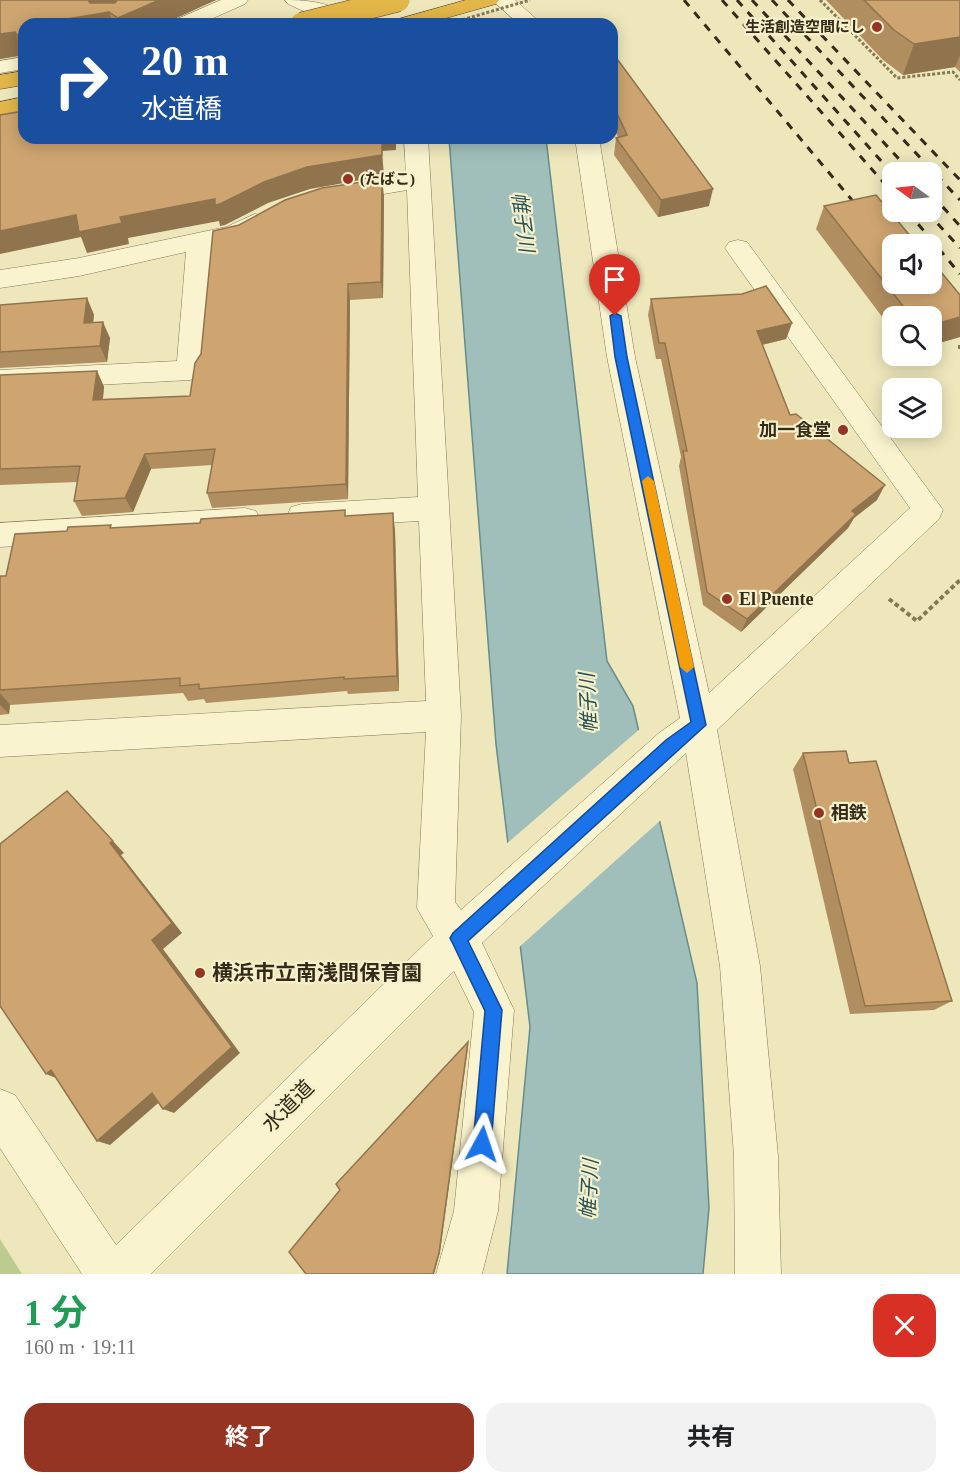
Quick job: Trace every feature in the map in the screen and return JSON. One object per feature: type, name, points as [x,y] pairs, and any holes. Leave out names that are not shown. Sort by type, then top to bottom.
[{"type":"highway","points":[[326,18],[398,0]]},
{"type":"highway","points":[[424,18],[489,0]]},
{"type":"highway","points":[[0,82],[18,79]]},
{"type":"highway","points":[[0,109],[18,105]]},
{"type":"street","points":[[196,18],[238,0]]},
{"type":"street","points":[[296,0],[330,18]]},
{"type":"street","points":[[501,0],[524,18]]},
{"type":"street","points":[[0,67],[18,64]]},
{"type":"street","points":[[0,130],[18,127]]},
{"type":"street","points":[[416,144],[444,715],[436,908],[459,938],[494,1010],[476,1211],[459,1274]]},
{"type":"street","points":[[588,144],[621,357],[685,735],[740,966],[756,1156],[758,1274]]},
{"type":"street","points":[[310,200],[418,181]]},
{"type":"street","points":[[0,279],[79,267],[234,234],[278,210]]},
{"type":"street","points":[[0,380],[190,370],[200,241]]},
{"type":"street","name":"水道道","points":[[119,1274],[459,938],[685,735],[928,510],[738,248]]},
{"type":"street","points":[[0,535],[435,508]]},
{"type":"street","points":[[0,741],[444,715]]},
{"type":"street","points":[[0,1110],[109,1274]]},
{"type":"path","points":[[468,18],[530,0]]},
{"type":"path","points":[[820,0],[897,78],[953,72],[960,80]]},
{"type":"path","points":[[880,593],[918,621],[960,580]]},
{"type":"green space","points":[[0,1239],[22,1274],[0,1274]]},
{"type":"water","name":"帷子川","points":[[449,144],[547,144],[607,661],[633,706],[697,983],[709,1208],[703,1274],[507,1274],[530,1027],[496,744]]},
{"type":"pier","points":[[354,0],[463,0],[489,16],[482,18],[360,18],[336,4]]},
{"type":"pier","points":[[641,728],[662,819],[517,949],[505,845]]},
{"type":"building","points":[[0,0],[88,0],[90,3],[115,3],[117,0],[159,0],[118,18],[109,12],[74,18],[18,18],[18,35],[15,32],[0,34]]},
{"type":"building","points":[[864,0],[960,0],[960,37],[914,44],[894,30]]},
{"type":"building","points":[[618,60],[713,189],[661,200],[618,141],[618,137],[627,135],[618,115]]},
{"type":"building","points":[[18,112],[18,144],[382,144],[382,155],[307,167],[264,182],[215,205],[215,199],[120,217],[122,223],[79,232],[76,215],[0,231],[0,115]]},
{"type":"building","points":[[382,179],[381,282],[348,284],[346,484],[207,493],[215,449],[145,454],[125,498],[74,501],[80,466],[0,469],[0,375],[97,371],[93,400],[190,396],[195,363],[201,354],[213,231],[239,225],[285,200],[322,188]]},
{"type":"building","points":[[876,195],[882,202],[882,222],[899,222],[909,234],[882,234],[882,279],[824,206]]},
{"type":"building","points":[[942,273],[960,295],[960,317],[942,322],[942,306],[903,306],[894,294],[942,294]]},
{"type":"building","points":[[766,286],[792,323],[757,331],[790,415],[796,414],[885,485],[852,511],[856,514],[747,619],[707,592],[683,451],[687,451],[665,343],[659,343],[651,299],[742,294]]},
{"type":"building","points":[[87,298],[84,323],[103,322],[100,346],[0,352],[0,305]]},
{"type":"building","points":[[345,510],[345,516],[393,513],[397,676],[344,679],[344,677],[199,689],[199,684],[180,686],[180,678],[0,690],[0,576],[6,576],[15,534],[67,531],[68,527],[111,525],[110,528],[200,523],[201,519]]},
{"type":"building","points":[[846,751],[849,763],[876,761],[952,1001],[865,1006],[803,753]]},
{"type":"building","points":[[67,791],[113,841],[110,843],[172,923],[152,940],[232,1047],[163,1109],[152,1093],[97,1141],[51,1070],[46,1074],[0,1006],[0,844]]},
{"type":"building","points":[[468,1042],[439,1253],[433,1274],[306,1274],[289,1252],[340,1190],[336,1184]]},
{"type":"railway","points":[[684,0],[862,212]]},
{"type":"railway","points":[[722,0],[882,181]]},
{"type":"railway","points":[[737,0],[882,162]]},
{"type":"railway","points":[[752,0],[902,162]]},
{"type":"railway","points":[[772,0],[960,200]]},
{"type":"railway","points":[[788,0],[960,180]]},
{"type":"railway","points":[[942,206],[960,226]]},
{"type":"railway","points":[[916,222],[960,274]]},
{"type":"railway","points":[[936,222],[960,248]]},
{"type":"slow traffic","points":[[648,481],[687,667]]},
{"type":"place","name":"生活創造空間にし","points":[[877,27]]},
{"type":"place","name":"(たばこ)","points":[[348,179]]},
{"type":"place","name":"加一食堂","points":[[843,430]]},
{"type":"place","name":"El Puente","points":[[727,599]]},
{"type":"place","name":"相鉄","points":[[819,813]]},
{"type":"place","name":"横浜市立南浅間保育園","points":[[200,973]]},
{"type":"route","points":[[482,1144],[494,1010],[459,938],[671,744],[699,725],[621,357],[615,316]]}]
